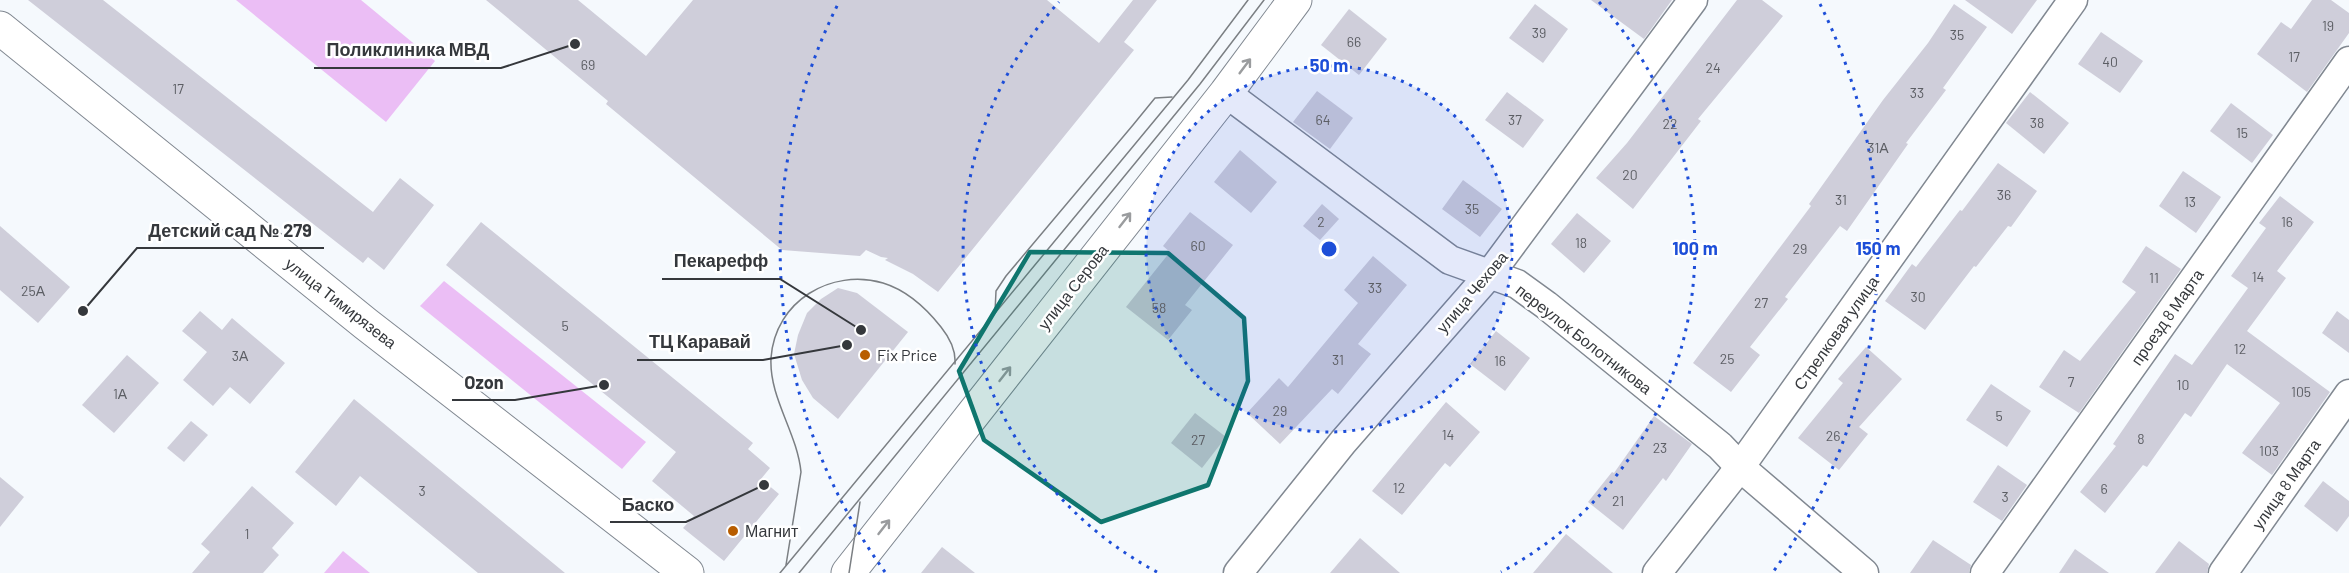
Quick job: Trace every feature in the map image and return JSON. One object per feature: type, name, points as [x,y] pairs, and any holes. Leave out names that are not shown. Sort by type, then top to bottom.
[{"type":"street","name":"улица Серова","points":[[848,573],[1226,93],[1295,0]]},
{"type":"street","name":"улица Чехова","points":[[1238,573],[1343,442],[1489,275],[1693,0]]},
{"type":"street","name":"Стрелковая улица","points":[[1657,573],[1740,467],[2073,0]]},
{"type":"street","name":"улица Тимирязева","points":[[0,28],[366,324],[687,573]]},
{"type":"street","name":"проезд 8 Марта","points":[[1985,573],[2349,61]]},
{"type":"street","name":"переулок Болотникова","points":[[1226,93],[1450,260],[1516,284],[1546,305],[1711,439],[1740,467],[1864,573]]},
{"type":"street","name":"улица 8 Марта","points":[[2223,573],[2349,394]]},
{"type":"highlighted area","points":[[1030,252],[1168,253],[1244,318],[1248,381],[1208,485],[1101,522],[984,440],[959,371]]},
{"type":"shaded area","points":[[236,0],[361,0],[435,61],[386,122]]},
{"type":"shaded area","points":[[444,281],[646,442],[622,469],[420,306]]},
{"type":"shaded area","points":[[343,551],[370,573],[324,573]]},
{"type":"building","points":[[28,0],[103,0],[373,212],[400,178],[434,205],[384,270],[368,257],[363,263]]},
{"type":"building","points":[[486,0],[578,0],[646,56],[693,0],[1047,0],[1099,43],[1133,0],[1157,0],[1124,42],[1134,50],[938,292],[913,274],[885,260],[888,258],[866,250],[860,256],[782,250],[606,104],[608,101]]},
{"type":"building","points":[[1591,0],[1672,0],[1644,39]]},
{"type":"building","points":[[1737,0],[1762,0],[1783,16],[1698,119],[1701,121],[1633,209],[1596,178],[1627,143]]},
{"type":"building","points":[[1965,0],[2037,0],[2012,34]]},
{"type":"building","points":[[2312,0],[2331,0],[2349,13],[2349,33],[2307,92],[2257,54],[2281,22],[2291,29]]},
{"type":"building","points":[[1535,4],[1568,29],[1543,63],[1509,38]]},
{"type":"building","points":[[1954,4],[1987,27],[1943,88],[1946,90],[1906,143],[1908,144],[1847,231],[1840,226],[1785,297],[1788,299],[1750,347],[1760,355],[1731,392],[1693,363],[1811,206],[1809,204],[1883,100],[1928,43]]},
{"type":"building","points":[[1349,9],[1387,39],[1359,75],[1321,45]]},
{"type":"building","points":[[2101,32],[2143,61],[2120,93],[2078,64]]},
{"type":"building","points":[[1317,91],[1353,118],[1330,149],[1293,122]]},
{"type":"building","points":[[1507,92],[1544,120],[1523,148],[1485,120]]},
{"type":"building","points":[[2030,92],[2069,123],[2044,154],[2006,123]]},
{"type":"building","points":[[2231,103],[2273,135],[2252,163],[2210,131]]},
{"type":"building","points":[[1240,150],[1277,182],[1251,213],[1214,182]]},
{"type":"building","points":[[1998,163],[2037,191],[2011,227],[2008,226],[1976,267],[1974,266],[1925,330],[1885,301],[1912,264],[1916,267],[1960,210],[1962,211]]},
{"type":"building","points":[[2183,171],[2221,197],[2196,233],[2159,206]]},
{"type":"building","points":[[1463,180],[1502,209],[1480,237],[1442,209]]},
{"type":"building","points":[[2280,196],[2314,222],[2277,271],[2286,278],[2247,331],[2330,392],[2272,475],[2242,453],[2280,403],[2227,364],[2191,417],[2185,413],[2147,467],[2143,465],[2105,513],[2080,492],[2116,446],[2113,444],[2175,354],[2192,365],[2248,288],[2231,276],[2266,228],[2259,223]]},
{"type":"building","points":[[1322,204],[1339,219],[1320,240],[1303,226]]},
{"type":"building","points":[[1190,212],[1233,245],[1185,305],[1192,310],[1168,340],[1126,307],[1170,252],[1163,246]]},
{"type":"building","points":[[1577,213],[1611,241],[1584,273],[1551,244]]},
{"type":"building","points":[[481,222],[753,443],[748,449],[770,468],[761,479],[779,494],[724,561],[683,528],[694,516],[652,481],[676,452],[446,265]]},
{"type":"building","points":[[0,226],[70,287],[38,323],[0,290]]},
{"type":"building","points":[[2146,246],[2181,269],[2079,413],[2039,387],[2064,350],[2080,361],[2136,292],[2122,282]]},
{"type":"building","points":[[1373,256],[1407,285],[1358,344],[1371,354],[1338,394],[1332,389],[1280,444],[1247,413],[1279,378],[1288,387],[1358,303],[1344,290]]},
{"type":"building","points":[[838,288],[857,293],[908,332],[838,419],[813,398],[802,380],[794,354],[798,335],[807,313],[821,299]]},
{"type":"building","points":[[200,311],[222,330],[232,318],[285,363],[250,404],[230,387],[213,406],[183,380],[207,352],[182,331]]},
{"type":"building","points":[[2337,311],[2349,320],[2349,353],[2322,333]]},
{"type":"building","points":[[1496,331],[1530,358],[1505,391],[1470,364]]},
{"type":"building","points":[[1866,347],[1902,379],[1859,427],[1868,434],[1839,470],[1798,438],[1843,383],[1838,379]]},
{"type":"building","points":[[127,355],[159,383],[114,433],[82,405]]},
{"type":"building","points":[[1991,384],[2031,411],[2007,447],[1966,420]]},
{"type":"building","points":[[354,399],[565,573],[478,573],[360,476],[336,506],[295,472]]},
{"type":"building","points":[[1446,402],[1480,432],[1450,467],[1445,463],[1402,515],[1372,491]]},
{"type":"building","points":[[1195,413],[1226,437],[1202,468],[1171,443]]},
{"type":"building","points":[[1654,416],[1692,444],[1666,481],[1663,478],[1623,530],[1588,502],[1612,472],[1614,473]]},
{"type":"building","points":[[191,421],[208,435],[184,462],[167,448]]},
{"type":"building","points":[[1998,465],[2027,485],[2002,521],[1973,502]]},
{"type":"building","points":[[0,477],[24,497],[0,527]]},
{"type":"building","points":[[2323,481],[2349,501],[2349,516],[2337,532],[2304,506]]},
{"type":"building","points":[[252,486],[294,523],[272,548],[279,555],[263,573],[192,573],[210,552],[201,544]]},
{"type":"building","points":[[1566,534],[1613,573],[1533,573]]},
{"type":"building","points":[[1360,538],[1400,573],[1330,573]]},
{"type":"building","points":[[1933,540],[1971,565],[1969,573],[1910,573]]},
{"type":"building","points":[[2179,541],[2209,564],[2207,573],[2155,573]]},
{"type":"building","points":[[942,547],[975,573],[921,573]]},
{"type":"building","points":[[2075,549],[2109,573],[2059,573]]},
{"type":"tram line","points":[[780,573],[1188,80],[1248,0]]},
{"type":"tram line","points":[[799,573],[1200,84],[1264,0]]},
{"type":"tram line","points":[[995,312],[996,291],[1006,276],[1155,98],[1172,97]]},
{"type":"tram line","points":[[786,565],[801,472],[794,443],[774,387],[771,358],[775,338],[783,320],[794,305],[826,285],[844,280],[883,283],[908,295],[935,320],[951,344],[955,364]]},
{"type":"tram line","points":[[849,573],[860,502]]},
{"type":"place","name":"Поликлиника МВД","points":[[575,44]]},
{"type":"place","name":"Детский сад № 279","points":[[83,311]]},
{"type":"place","name":"Пекарефф","points":[[861,330]]},
{"type":"place","name":"ТЦ Каравай","points":[[847,345]]},
{"type":"place","name":"Fix Price","points":[[865,355]]},
{"type":"place","name":"Ozon","points":[[604,385]]},
{"type":"place","name":"Баско","points":[[764,485]]},
{"type":"place","name":"Магнит","points":[[733,531]]}]
